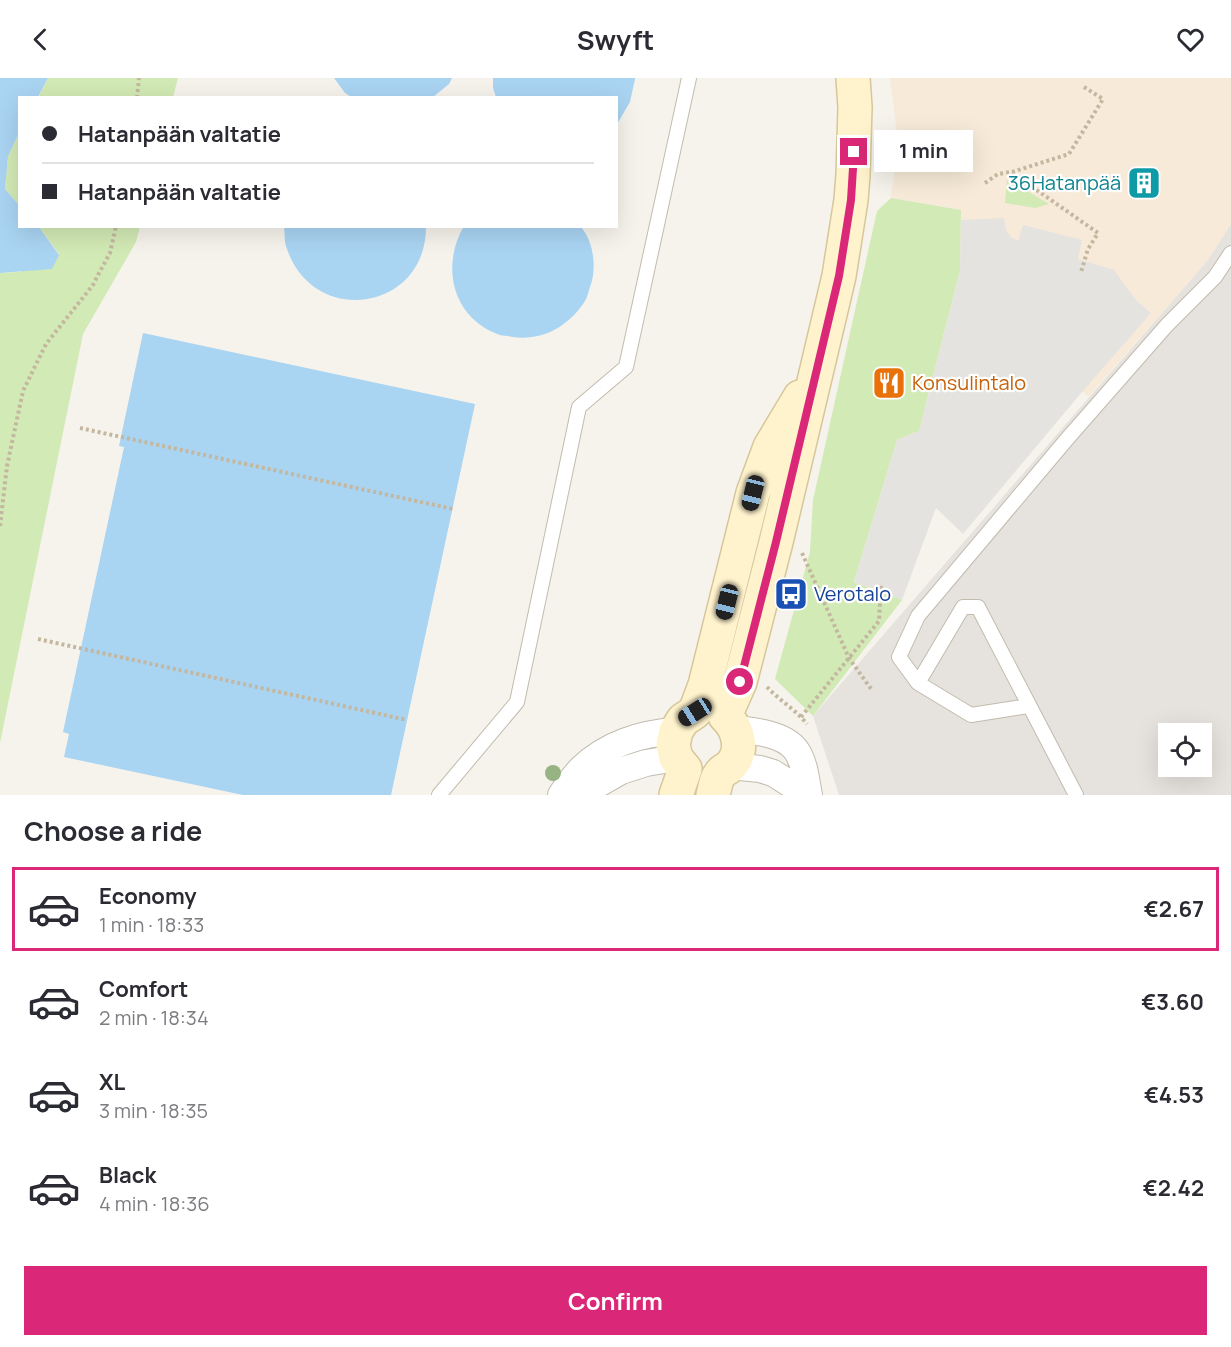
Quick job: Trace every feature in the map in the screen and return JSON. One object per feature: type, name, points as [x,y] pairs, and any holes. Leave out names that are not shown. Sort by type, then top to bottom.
[{"type":"main road","points":[[696,744],[740,682],[776,542],[839,276],[853,175],[855,107],[853,78]]},
{"type":"main road","points":[[696,744],[739,742],[737,755],[721,778]]},
{"type":"street","points":[[561,795],[581,768],[606,750],[640,736],[654,733],[696,744]]},
{"type":"street","points":[[579,795],[621,771],[696,744],[766,733],[782,739],[796,749],[804,766],[809,795]]},
{"type":"street","points":[[696,744],[695,775],[721,778],[760,769],[809,795]]},
{"type":"lane","points":[[439,795],[517,702],[579,406],[626,367],[689,78]]},
{"type":"lane","points":[[1029,705],[971,715],[918,683],[899,657],[918,616],[1075,430],[1167,325],[1215,277],[1231,254]]},
{"type":"lane","points":[[918,683],[963,607],[978,607],[1076,795]]},
{"type":"path","points":[[137,96],[139,78]]},
{"type":"path","points":[[985,183],[998,174],[1069,154],[1103,99],[1084,87]]},
{"type":"path","points":[[1011,172],[1098,233],[1088,249],[1081,272]]},
{"type":"path","points":[[0,526],[7,466],[23,391],[46,344],[93,285],[110,253],[116,228]]},
{"type":"path","points":[[80,428],[453,509]]},
{"type":"path","points":[[801,550],[849,658],[871,689]]},
{"type":"path","points":[[801,717],[879,621],[881,583]]},
{"type":"path","points":[[38,639],[407,720]]},
{"type":"shaded area","points":[[890,78],[1231,78],[1231,224],[1208,260],[1088,397],[960,271],[961,210],[891,198],[898,142]]},
{"type":"shaded area","points":[[968,136],[973,155],[944,161],[940,142]]},
{"type":"shaded area","points":[[1004,218],[1006,230],[1018,241],[1023,225],[1082,240],[1078,259],[1114,270],[1136,300],[1151,313],[963,534],[936,508],[902,600],[854,582],[897,440],[919,431],[960,271],[961,220]]},
{"type":"shaded area","points":[[1231,224],[1231,795],[839,795],[813,716],[1208,260]]},
{"type":"green space","points":[[48,78],[178,78],[173,96],[39,96]]},
{"type":"green space","points":[[18,135],[18,204],[5,189],[8,156]]},
{"type":"green space","points":[[1007,179],[1049,204],[1035,208],[1005,203]]},
{"type":"green space","points":[[891,198],[961,210],[960,271],[919,431],[897,440],[854,582],[902,600],[813,716],[775,679],[810,552],[813,500],[877,211]]},
{"type":"green space","points":[[40,228],[140,228],[136,242],[83,334],[0,743],[0,273],[20,272],[59,254]]},
{"type":"water","points":[[0,78],[48,78],[39,96],[18,96],[18,135],[8,156],[5,189],[18,204],[18,228],[40,228],[59,255],[52,269],[0,273]]},
{"type":"water","points":[[334,78],[452,78],[449,84],[434,96],[350,96]]},
{"type":"water","points":[[493,78],[635,78],[630,102],[618,122],[618,96],[496,96]]},
{"type":"water","points":[[284,228],[426,228],[421,255],[408,277],[389,292],[367,299],[343,299],[320,291],[301,274],[285,241]]},
{"type":"water","points":[[463,228],[582,228],[589,240],[594,264],[587,296],[577,312],[553,331],[524,338],[500,335],[471,317],[455,290],[452,274],[457,242]]},
{"type":"water","points":[[143,333],[475,404],[391,795],[243,795],[64,757],[69,734],[63,732],[124,447],[119,446]]},
{"type":"place","name":"36Hatanpää","points":[[1144,183]]},
{"type":"place","name":"Konsulintalo","points":[[889,383]]},
{"type":"place","name":"Verotalo","points":[[791,594]]},
{"type":"route","points":[[740,682],[776,542],[839,276],[851,200],[854,152]]}]
